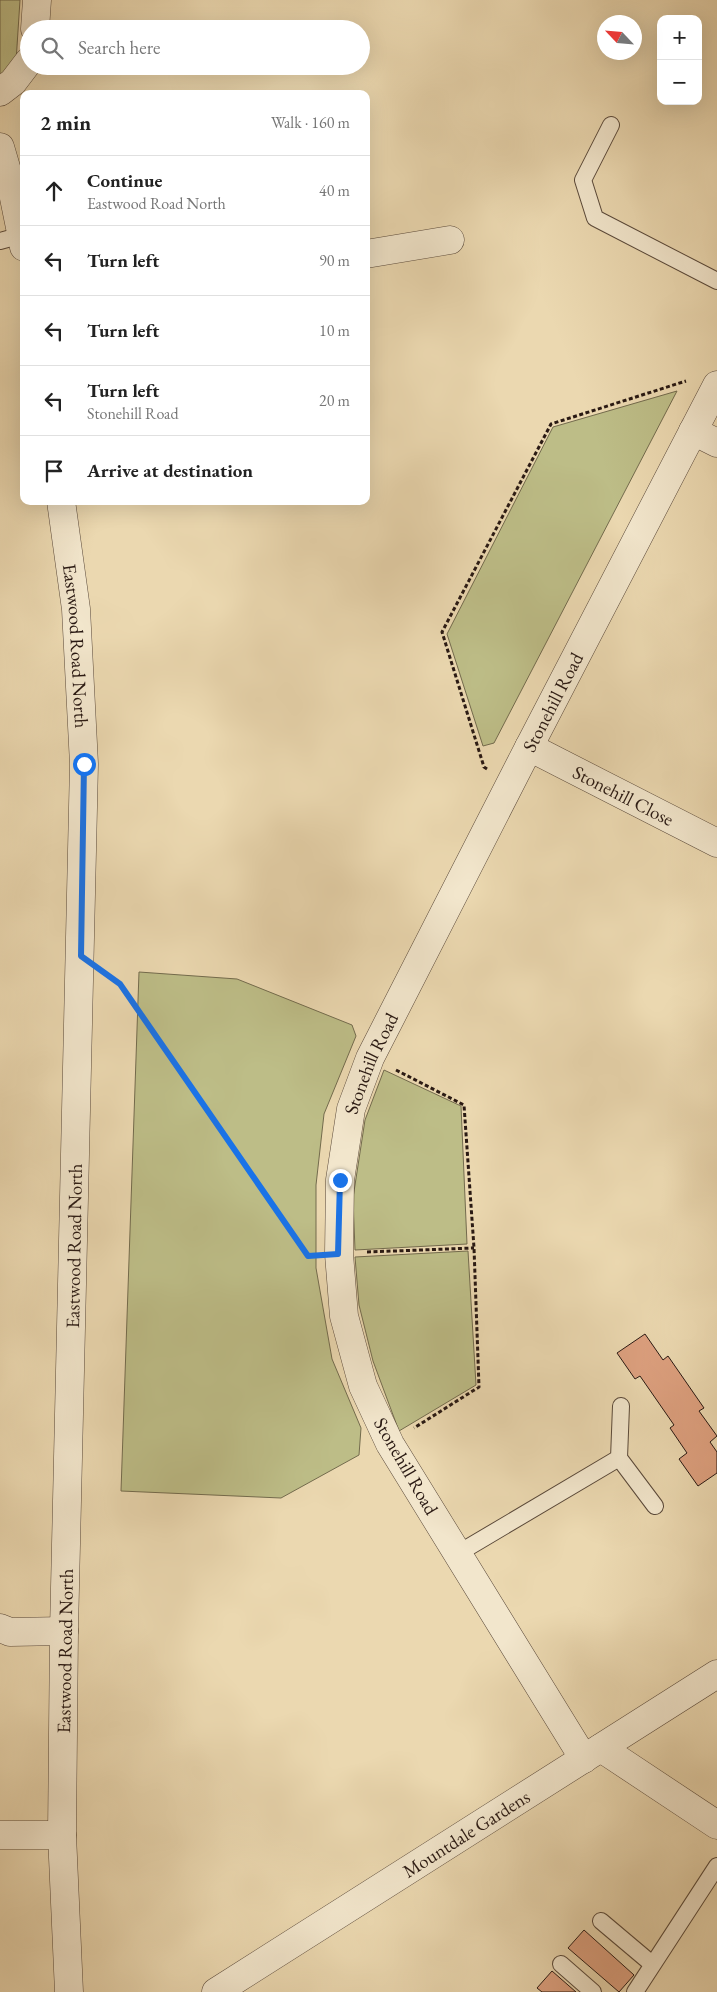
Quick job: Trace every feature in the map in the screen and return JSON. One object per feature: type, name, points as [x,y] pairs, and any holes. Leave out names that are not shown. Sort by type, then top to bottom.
[{"type":"street","points":[[36,20],[37,0]]},
{"type":"street","points":[[0,92],[13,82],[20,73]]},
{"type":"street","points":[[0,147],[12,188],[15,241]]},
{"type":"street","points":[[370,253],[450,240]]},
{"type":"street","name":"Stonehill Road","points":[[592,1753],[457,1554],[390,1444],[360,1377],[344,1316],[338,1254],[340,1180],[351,1109],[370,1058],[715,388]]},
{"type":"street","points":[[693,431],[717,443]]},
{"type":"street","name":"Eastwood Road North","points":[[62,505],[76,609],[84,764],[64,1631],[62,1835],[69,1992]]},
{"type":"street","name":"Stonehill Close","points":[[529,747],[717,843]]},
{"type":"street","points":[[0,1628],[10,1632],[64,1631]]},
{"type":"street","name":"Mountdale Gardens","points":[[216,1992],[717,1674]]},
{"type":"street","points":[[592,1753],[717,1825]]},
{"type":"street","points":[[0,1835],[62,1835]]},
{"type":"lane","points":[[611,125],[583,180],[594,218],[717,281]]},
{"type":"lane","points":[[622,1406],[619,1458],[655,1506]]},
{"type":"lane","points":[[457,1554],[619,1458]]},
{"type":"lane","points":[[635,1992],[717,1866]]},
{"type":"lane","points":[[601,1921],[652,1964]]},
{"type":"lane","points":[[561,1964],[593,1992]]},
{"type":"path","points":[[512,781],[484,767],[442,632],[446,623],[551,424],[688,380],[715,388]]},
{"type":"path","points":[[81,956],[120,984],[308,1256],[474,1248]]},
{"type":"path","points":[[370,1058],[464,1105],[474,1248],[479,1387],[390,1444]]},
{"type":"green space","points":[[0,0],[20,0],[16,62],[0,75]]},
{"type":"green space","points":[[677,391],[494,743],[483,746],[447,634],[553,427]]},
{"type":"green space","points":[[139,972],[237,979],[352,1025],[356,1036],[324,1114],[316,1185],[316,1268],[332,1359],[361,1428],[359,1455],[281,1498],[121,1491]]},
{"type":"green space","points":[[384,1070],[461,1106],[467,1244],[355,1250],[353,1198],[365,1120]]},
{"type":"green space","points":[[468,1251],[476,1385],[399,1431],[373,1361],[359,1305],[355,1257]]},
{"type":"building","points":[[645,1334],[663,1360],[668,1356],[704,1408],[699,1411],[717,1436],[710,1442],[717,1452],[717,1473],[698,1486],[679,1459],[687,1453],[670,1428],[674,1425],[640,1376],[635,1379],[617,1353]]},
{"type":"building","points":[[584,1930],[634,1975],[619,1992],[568,1948]]},
{"type":"building","points":[[552,1971],[576,1992],[542,1992],[537,1988]]},
{"type":"route","points":[[84,764],[81,956],[120,984],[308,1256],[338,1254],[340,1180]]}]
